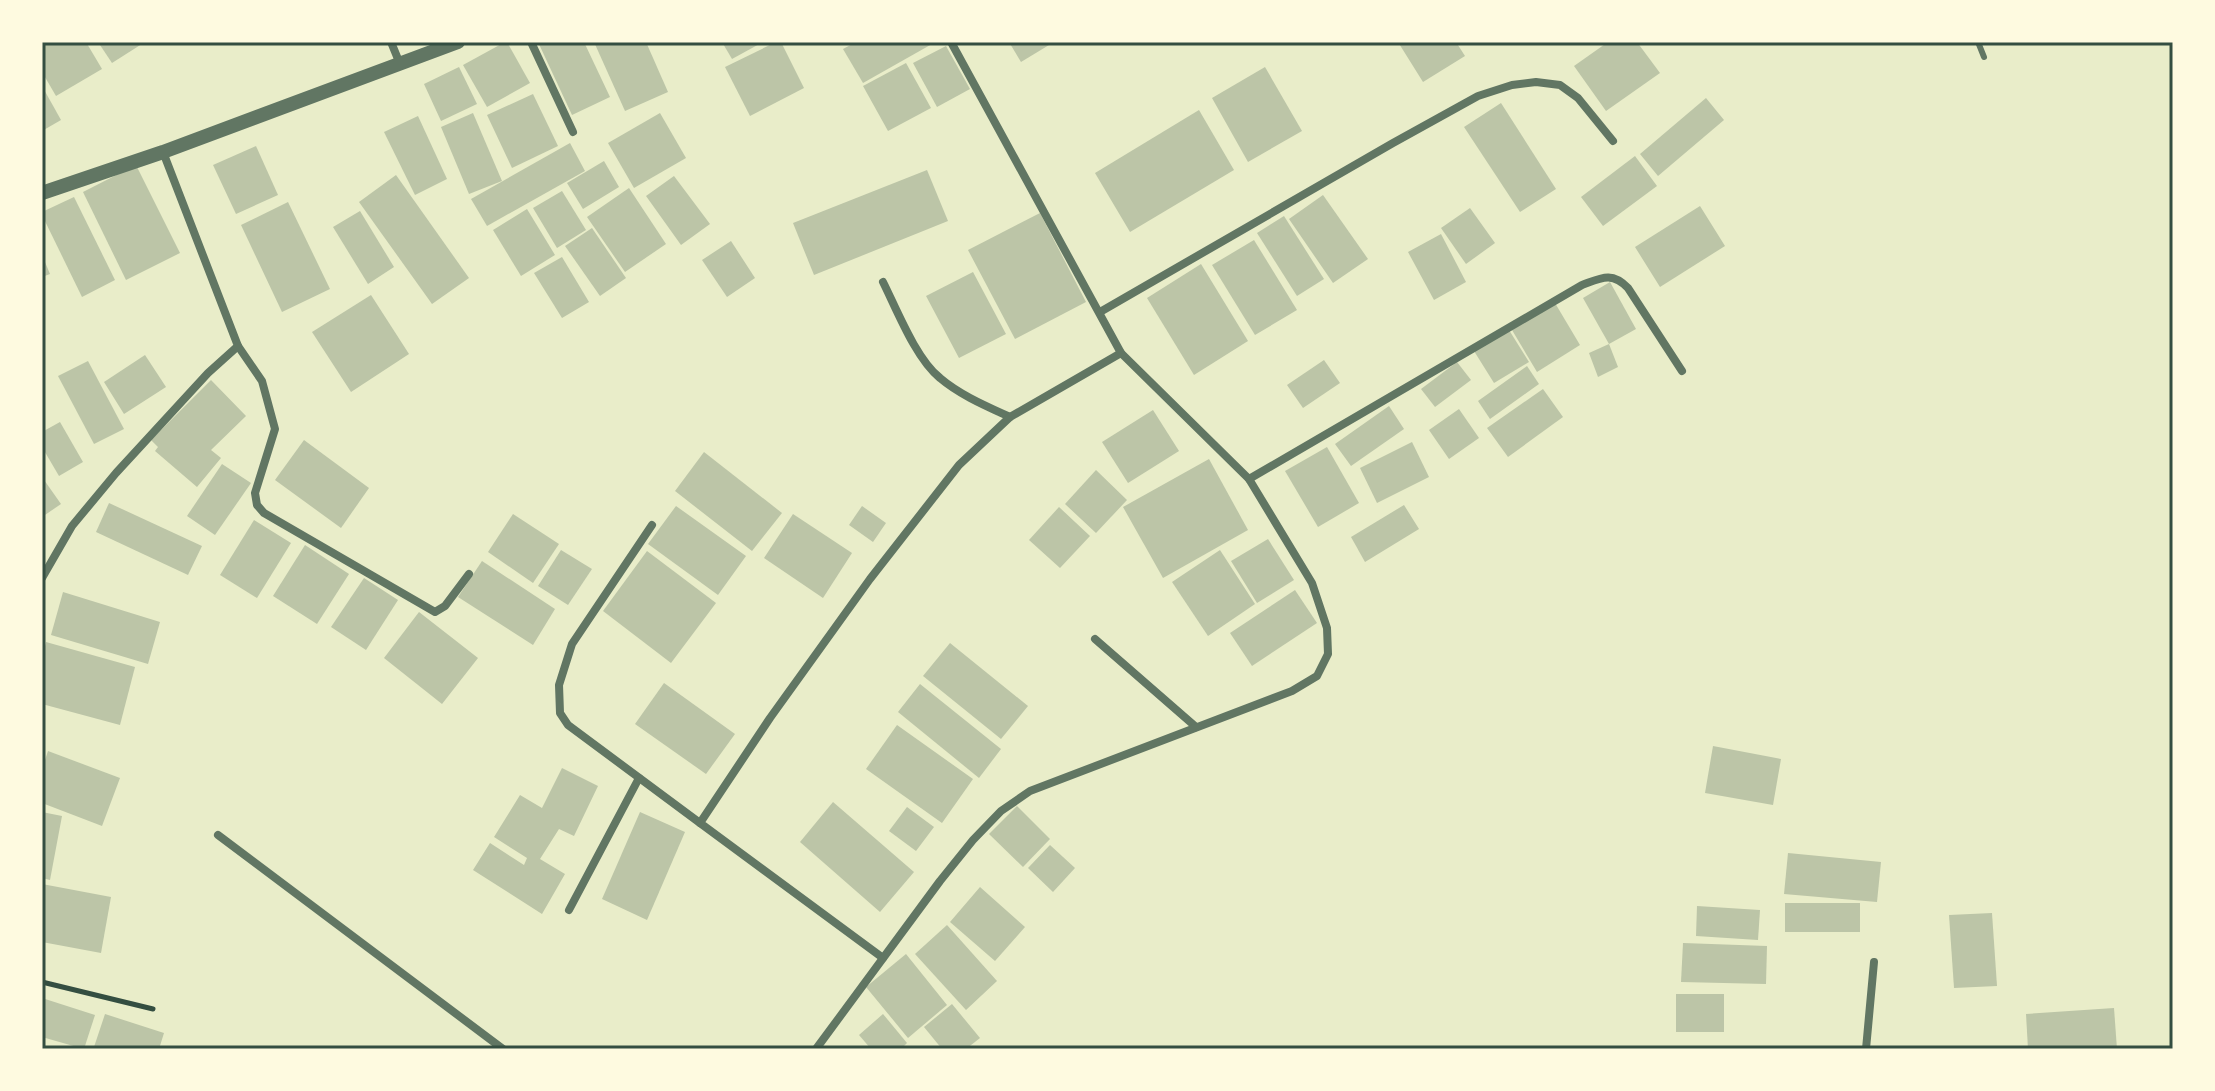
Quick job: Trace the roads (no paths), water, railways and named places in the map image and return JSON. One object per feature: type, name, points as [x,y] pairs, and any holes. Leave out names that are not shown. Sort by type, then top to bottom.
[{"type":"street","points":[[391,42],[400,64]]},
{"type":"street","points":[[42,193],[163,152],[458,42]]},
{"type":"street","points":[[531,42],[573,132]]},
{"type":"street","points":[[816,1049],[940,881],[1001,811],[1030,791],[1292,691],[1317,676],[1328,654],[1327,628],[1312,583],[1249,479],[1121,353],[951,42]]},
{"type":"street","points":[[1100,312],[1478,96],[1512,85],[1536,82],[1560,85],[1578,98],[1613,141]]},
{"type":"street","points":[[163,152],[238,346],[262,381],[275,429],[255,493],[257,505],[264,513],[435,612],[445,606],[469,574]]},
{"type":"street","points":[[1249,479],[1582,285],[1604,277],[1620,279],[1628,288],[1682,371]]},
{"type":"street","points":[[883,282],[922,358],[939,377],[970,398],[1010,417]]},
{"type":"street","points":[[42,578],[72,526],[107,483],[208,373],[238,346]]},
{"type":"street","points":[[700,823],[770,718],[870,579],[959,465],[1010,417],[1121,353]]},
{"type":"street","points":[[652,525],[572,644],[559,685],[560,713],[568,725],[883,958]]},
{"type":"street","points":[[1095,639],[1196,727]]},
{"type":"street","points":[[569,910],[639,778]]},
{"type":"street","points":[[218,835],[503,1049]]},
{"type":"street","points":[[1866,1049],[1874,962]]},
{"type":"lane","points":[[1978,42],[1984,57]]}]
